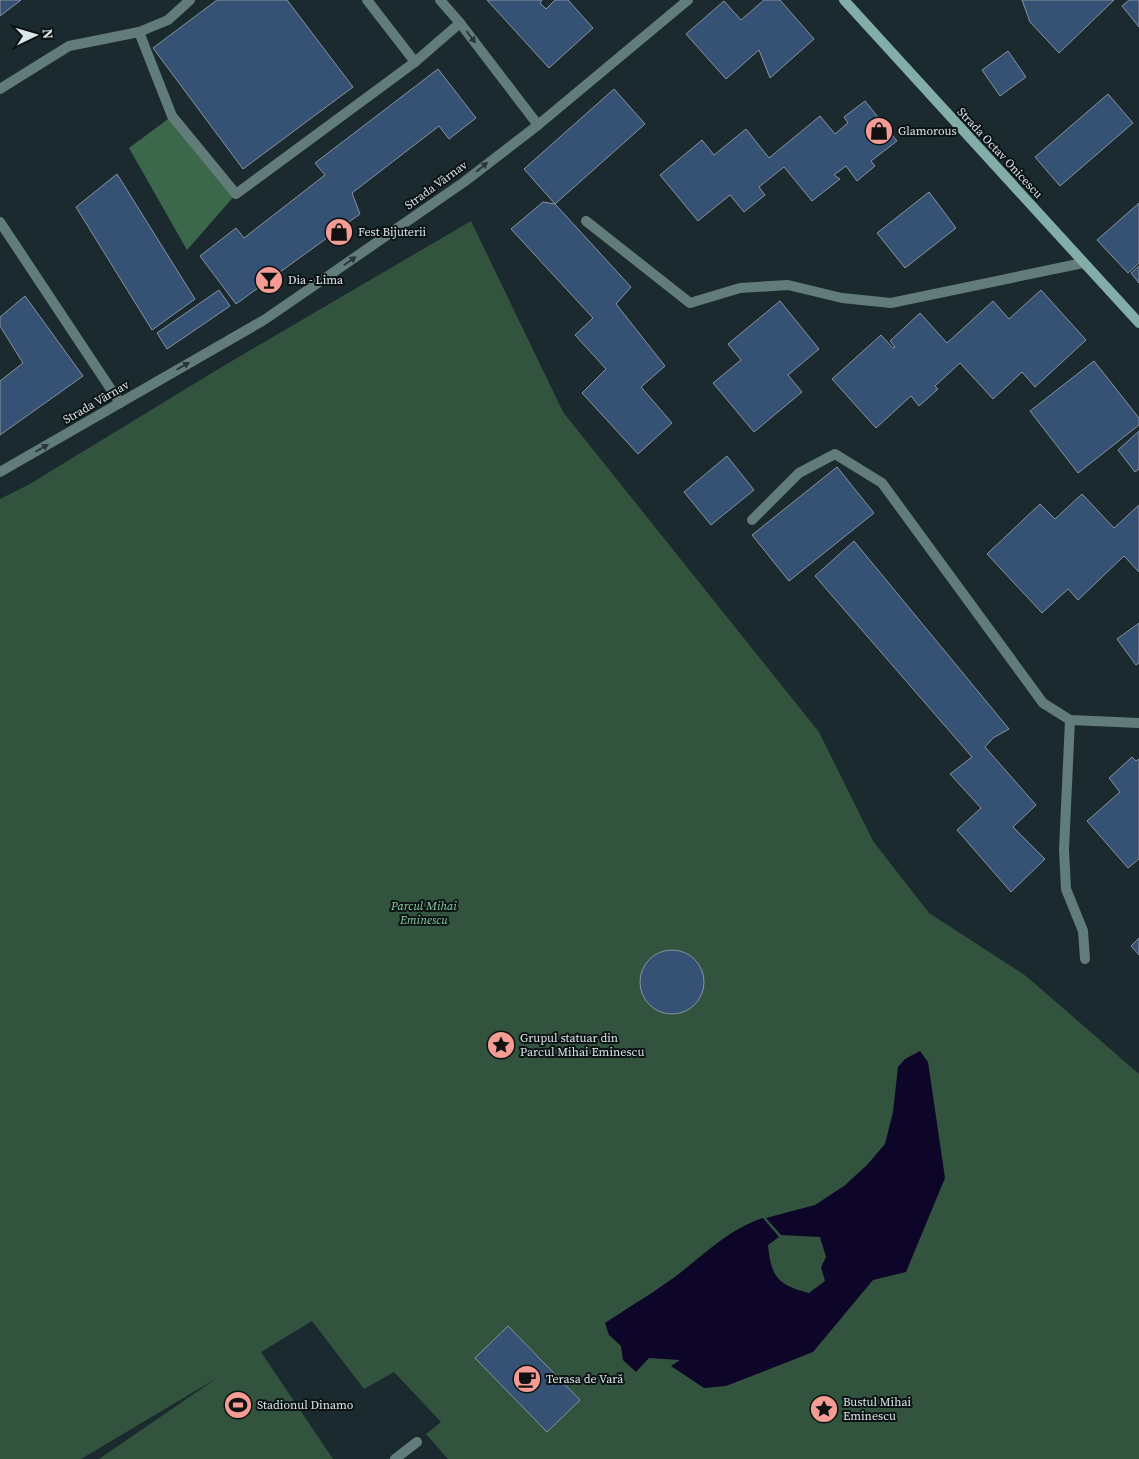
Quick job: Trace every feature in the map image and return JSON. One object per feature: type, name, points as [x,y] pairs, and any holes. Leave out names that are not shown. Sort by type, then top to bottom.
[{"type":"street","points":[[0,89],[69,46],[139,32],[168,20],[190,0]]},
{"type":"street","points":[[367,0],[415,62]]},
{"type":"street","points":[[440,0],[460,22],[538,126]]},
{"type":"street","name":"Strada Vârnav","points":[[0,472],[264,320],[440,199],[538,126],[688,0]]},
{"type":"street","name":"Strada Octav Onicescu","points":[[844,0],[1139,323]]},
{"type":"street","points":[[139,32],[172,116],[236,194],[415,62],[460,22]]},
{"type":"street","points":[[586,221],[690,303],[740,288],[788,285],[842,298],[891,303],[1084,263]]},
{"type":"street","points":[[0,222],[120,402]]},
{"type":"street","points":[[752,520],[799,473],[835,454],[882,483],[1043,703],[1070,720],[1139,723]]},
{"type":"street","points":[[1070,720],[1064,850],[1066,889],[1084,931],[1085,959]]},
{"type":"street","points":[[394,1459],[417,1442]]},
{"type":"green space","points":[[172,116],[236,194],[187,250],[129,148]]},
{"type":"green space","name":"Parcul Mihai Eminescu","points":[[471,221],[563,412],[819,732],[873,841],[929,913],[1026,976],[1139,1074],[1139,1459],[448,1459],[426,1434],[441,1422],[394,1372],[364,1389],[312,1321],[261,1352],[333,1459],[99,1459],[217,1378],[81,1459],[0,1459],[0,499],[28,485],[225,365]]},
{"type":"shaded area","points":[[920,1051],[928,1062],[945,1178],[906,1272],[873,1280],[813,1352],[726,1386],[704,1388],[671,1366],[680,1360],[649,1358],[636,1372],[623,1360],[621,1346],[609,1335],[605,1323],[666,1283],[741,1227],[763,1218],[779,1237],[768,1245],[771,1265],[783,1283],[809,1293],[825,1281],[821,1267],[826,1257],[820,1237],[781,1235],[766,1218],[815,1205],[844,1186],[867,1165],[885,1144],[893,1112],[898,1067],[905,1059]]},
{"type":"building","points":[[0,0],[21,0],[0,16]]},
{"type":"building","points":[[217,0],[287,0],[353,87],[243,169],[153,48]]},
{"type":"building","points":[[487,0],[542,0],[540,3],[546,9],[555,0],[568,0],[593,28],[549,68]]},
{"type":"building","points":[[764,0],[780,0],[814,39],[770,78],[759,50],[726,79],[686,34],[724,1],[741,20]]},
{"type":"building","points":[[1022,0],[1114,0],[1059,53],[1030,22]]},
{"type":"building","points":[[1129,0],[1139,0],[1139,27],[1122,6]]},
{"type":"building","points":[[1008,51],[1026,77],[1000,96],[982,70]]},
{"type":"building","points":[[438,69],[476,118],[449,139],[439,126],[352,193],[360,214],[236,304],[200,256],[236,228],[244,238],[325,175],[315,163]]},
{"type":"building","points":[[614,89],[645,124],[555,204],[524,169]]},
{"type":"building","points":[[1108,94],[1133,123],[1060,186],[1035,157]]},
{"type":"building","points":[[865,101],[897,141],[871,161],[875,166],[857,181],[846,166],[834,175],[840,179],[812,201],[784,167],[759,187],[765,195],[744,212],[730,195],[698,221],[660,175],[702,140],[714,155],[746,129],[769,158],[820,116],[835,134],[848,123],[844,117]]},
{"type":"building","points":[[117,174],[195,299],[152,330],[76,207]]},
{"type":"building","points":[[929,192],[956,228],[905,268],[877,233]]},
{"type":"building","points":[[543,202],[555,204],[631,287],[616,304],[665,366],[641,387],[672,423],[638,454],[582,393],[606,369],[575,335],[593,318],[511,229]]},
{"type":"building","points":[[1139,203],[1139,263],[1128,273],[1097,240]]},
{"type":"building","points":[[1139,266],[1139,283],[1131,273]]},
{"type":"building","points":[[219,290],[230,306],[167,349],[157,333]]},
{"type":"building","points":[[1041,290],[1086,340],[1035,387],[1022,372],[993,399],[960,363],[935,386],[938,389],[919,406],[911,396],[876,428],[832,379],[881,335],[893,348],[895,347],[890,341],[920,313],[947,343],[993,301],[1009,319]]},
{"type":"building","points":[[25,296],[83,376],[0,435],[0,381],[23,363],[0,326],[0,317]]},
{"type":"building","points":[[780,301],[819,349],[788,375],[802,392],[754,432],[713,383],[741,360],[728,344]]},
{"type":"building","points":[[1094,361],[1139,418],[1139,425],[1078,473],[1030,411]]},
{"type":"building","points":[[1139,431],[1139,469],[1135,472],[1118,450]]},
{"type":"building","points":[[727,456],[754,490],[711,525],[684,492]]},
{"type":"building","points":[[837,467],[874,513],[789,581],[752,535]]},
{"type":"building","points":[[1082,494],[1114,528],[1139,505],[1139,572],[1124,556],[1078,600],[1068,589],[1042,613],[987,554],[1040,504],[1055,519]]},
{"type":"building","points":[[854,541],[1009,729],[993,738],[985,747],[1036,805],[1013,827],[1045,859],[1011,892],[957,830],[981,808],[950,774],[972,757],[815,576]]},
{"type":"building","points":[[1139,623],[1139,663],[1136,665],[1117,639]]},
{"type":"building","points":[[1132,757],[1136,761],[1139,759],[1139,859],[1128,868],[1087,821],[1120,792],[1109,778]]},
{"type":"building","points":[[1139,938],[1139,955],[1131,946]]},
{"type":"building","points":[[672,950],[684,952],[695,959],[702,970],[704,982],[702,994],[695,1005],[684,1012],[672,1014],[660,1012],[649,1005],[642,994],[640,982],[642,970],[649,959],[660,952]]},
{"type":"building","name":"Terasa de Vară","points":[[508,1326],[580,1400],[547,1432],[475,1358]]},
{"type":"place","name":"Glamorous","points":[[879,131]]},
{"type":"place","name":"Fest Bijuterii","points":[[339,232]]},
{"type":"place","name":"Dia - Lima","points":[[269,280]]},
{"type":"place","name":"Grupul statuar din Parcul Mihai Eminescu","points":[[501,1045]]},
{"type":"place","name":"Terasa de Vară","points":[[527,1379]]},
{"type":"place","name":"Stadionul Dinamo","points":[[238,1405]]},
{"type":"place","name":"Bustul Mihai Eminescu","points":[[824,1409]]}]
